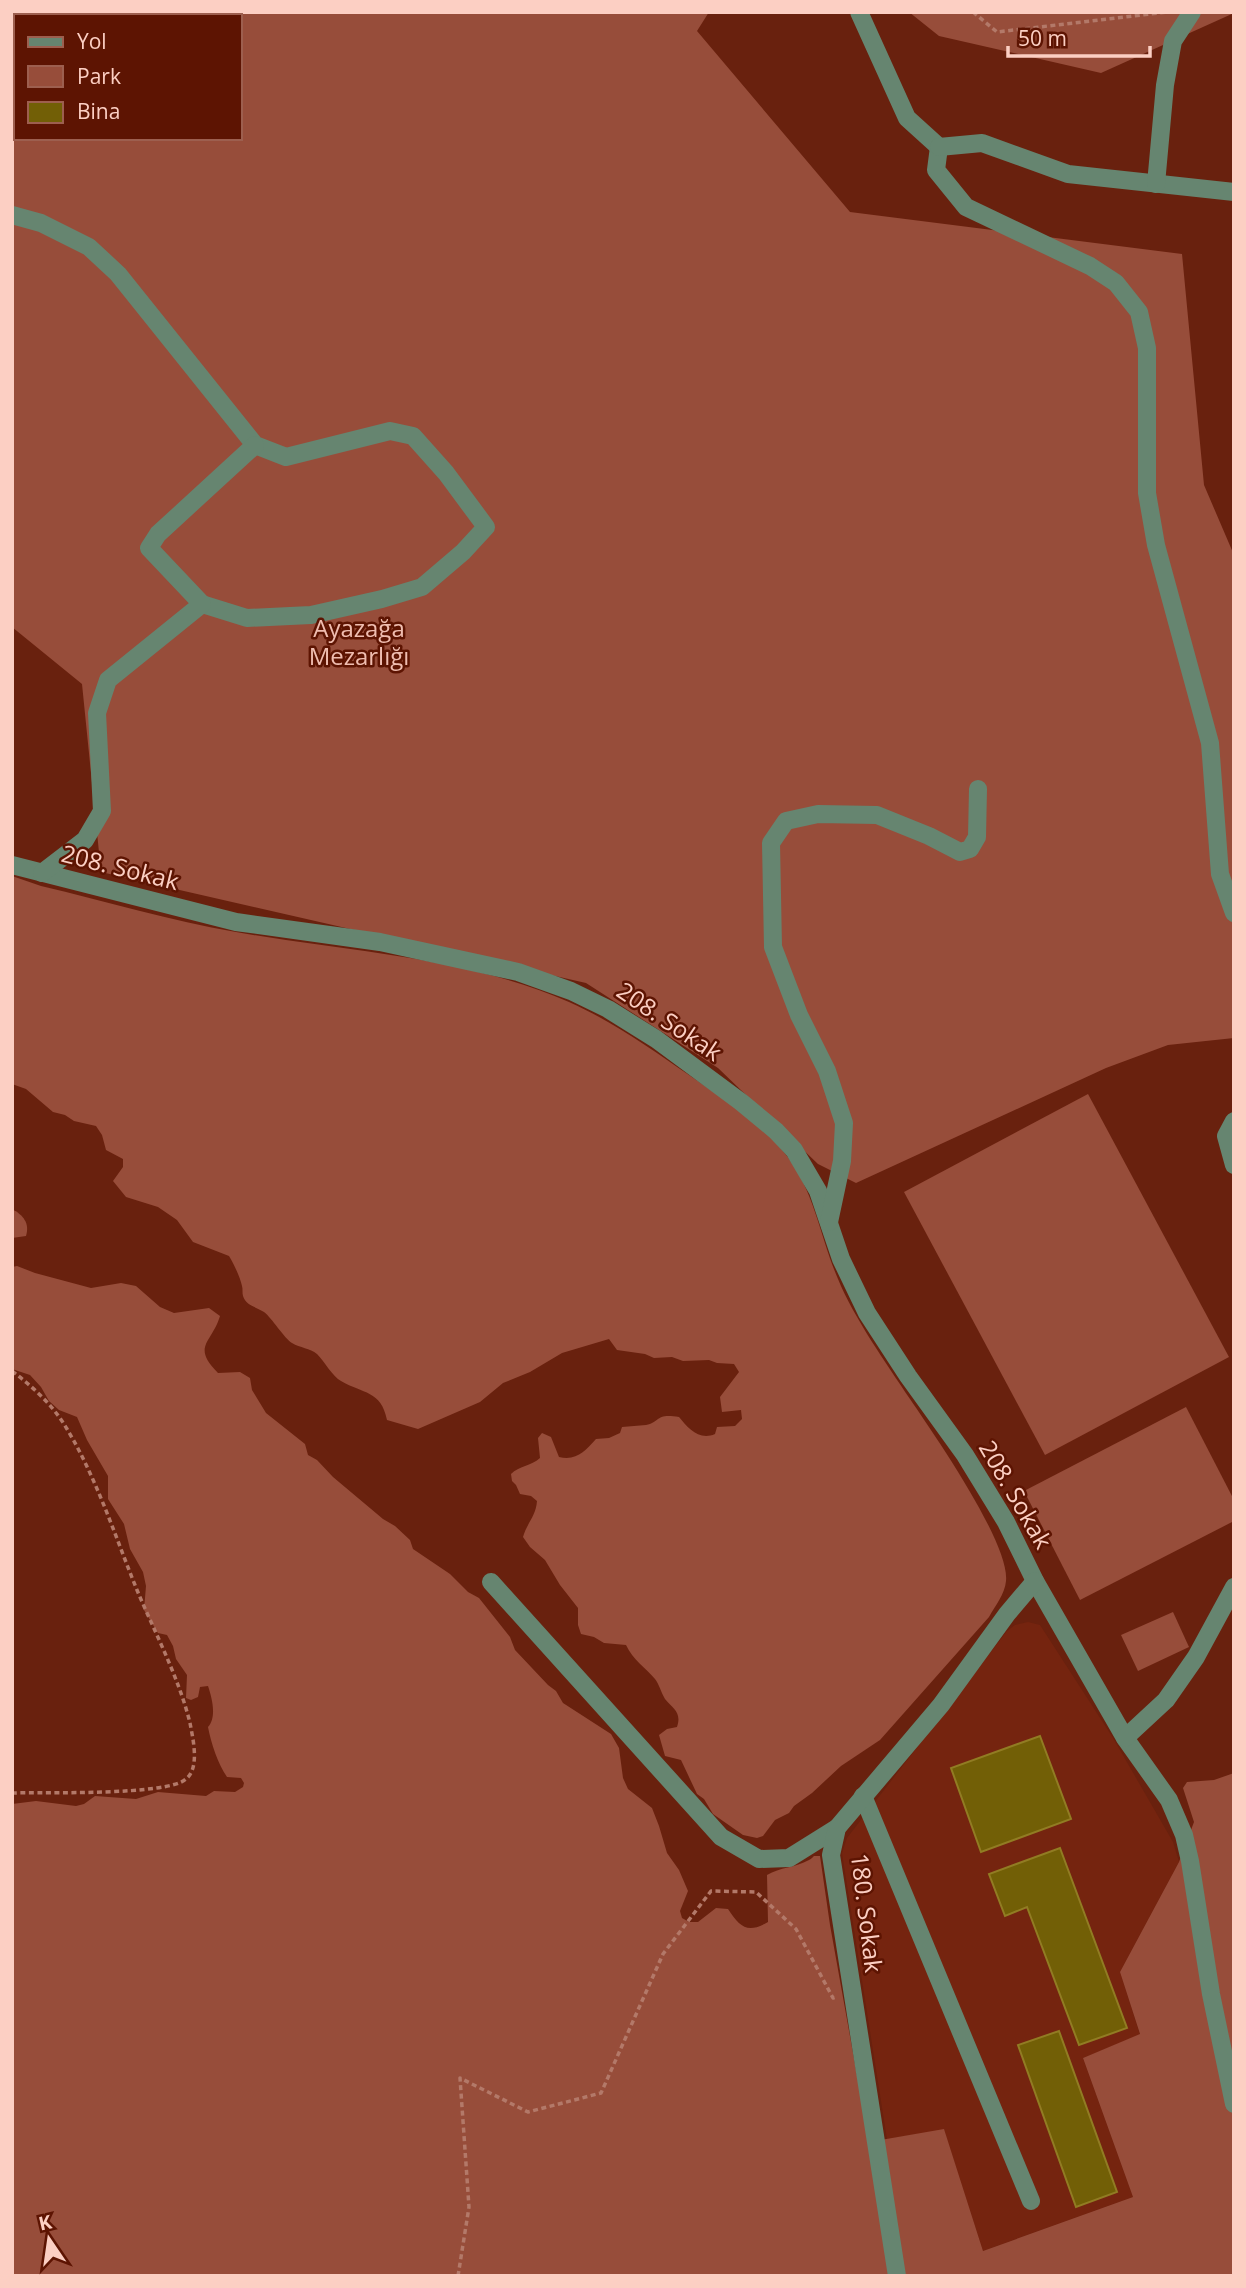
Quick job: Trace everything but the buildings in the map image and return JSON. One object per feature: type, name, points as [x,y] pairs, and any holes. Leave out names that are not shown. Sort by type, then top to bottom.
[{"type":"street","points":[[859,12],[907,118],[939,147],[982,143],[1068,174],[1234,192]]},
{"type":"street","points":[[1156,184],[1165,85],[1173,41],[1192,12]]},
{"type":"street","points":[[939,147],[936,170],[966,207],[1090,266],[1116,283],[1139,312],[1147,348],[1147,492],[1166,584],[1210,743],[1220,874],[1234,913]]},
{"type":"street","points":[[12,215],[41,223],[89,247],[118,274],[255,445],[286,457],[390,430],[413,436],[446,473],[486,527],[463,552],[422,587],[382,598],[311,615],[247,618],[202,604],[149,548],[158,534],[255,445]]},
{"type":"street","points":[[42,873],[85,840],[102,811],[97,713],[108,680],[202,604]]},
{"type":"street","points":[[829,1222],[842,1161],[844,1124],[827,1071],[799,1015],[773,947],[771,843],[786,821],[818,814],[877,815],[960,852],[970,849],[977,837],[978,789]]},
{"type":"street","name":"208. Sokak","points":[[12,865],[236,922],[407,947],[518,972],[571,991],[608,1009],[656,1039],[776,1131],[794,1150],[818,1191],[849,1280],[867,1313],[965,1455],[1006,1522],[1035,1581],[1125,1738],[1169,1800],[1184,1835],[1234,2104]]},
{"type":"street","points":[[1234,1121],[1226,1136],[1234,1165]]},
{"type":"street","name":"180. Sokak","points":[[897,2276],[831,1855],[837,1828],[941,1705],[1007,1614],[1035,1581]]},
{"type":"street","points":[[491,1582],[721,1837],[759,1859],[789,1858],[837,1828]]},
{"type":"street","points":[[1125,1738],[1166,1700],[1196,1657],[1234,1587]]},
{"type":"street","points":[[863,1796],[1031,2201]]},
{"type":"path","points":[[973,12],[997,32],[1167,12]]},
{"type":"path","points":[[12,1371],[49,1404],[66,1427],[85,1463],[176,1682],[190,1724],[194,1763],[193,1771],[185,1780],[174,1785],[135,1791],[12,1793]]},
{"type":"path","points":[[458,2276],[469,2207],[460,2078],[528,2112],[601,2093],[663,1954],[711,1891],[755,1892],[796,1929],[833,1998],[852,1995]]},
{"type":"shaded area","points":[[1028,1622],[1040,1625],[1113,1738],[1173,1842],[1179,1862],[1120,1972],[1140,2035],[1083,2058],[1133,2197],[983,2251],[944,2130],[887,2139],[842,1853],[847,1838],[1007,1631],[1015,1625]]},
{"type":"green space","name":"Ayazağa Mezarlığı","points":[[12,12],[709,12],[697,31],[850,212],[1182,254],[1204,485],[1234,555],[1234,1038],[1168,1045],[1106,1068],[856,1183],[818,1164],[718,1068],[586,983],[101,872],[82,684],[12,627]]},
{"type":"green space","points":[[909,12],[1234,13],[1101,73],[939,36]]},
{"type":"green space","points":[[12,876],[41,886],[187,922],[278,939],[405,957],[488,974],[529,987],[569,1002],[616,1027],[741,1112],[766,1132],[796,1170],[811,1200],[838,1279],[853,1309],[952,1462],[996,1541],[1004,1564],[1006,1581],[1002,1595],[989,1617],[880,1740],[841,1766],[789,1813],[775,1820],[763,1836],[757,1838],[743,1835],[713,1814],[704,1799],[697,1794],[681,1760],[665,1756],[659,1735],[667,1729],[677,1727],[678,1718],[656,1681],[626,1645],[604,1643],[581,1634],[578,1608],[545,1560],[523,1537],[537,1501],[531,1496],[520,1494],[511,1474],[540,1458],[538,1438],[542,1433],[551,1437],[559,1457],[571,1458],[580,1454],[596,1439],[609,1438],[620,1433],[622,1427],[651,1424],[666,1416],[679,1417],[690,1429],[704,1436],[715,1434],[717,1427],[735,1426],[742,1419],[741,1410],[722,1412],[720,1397],[739,1372],[734,1364],[709,1360],[683,1361],[672,1357],[654,1358],[617,1350],[609,1339],[562,1353],[530,1372],[503,1383],[480,1402],[418,1429],[387,1420],[376,1398],[338,1379],[317,1354],[292,1343],[264,1312],[247,1302],[229,1256],[193,1242],[177,1220],[158,1207],[126,1197],[113,1181],[123,1167],[123,1159],[106,1150],[96,1126],[53,1112],[26,1089],[12,1084]]},
{"type":"green space","points":[[1088,1094],[1229,1357],[1045,1455],[904,1192]]},
{"type":"green space","points":[[12,1209],[25,1220],[26,1236],[12,1238]]},
{"type":"green space","points":[[17,1266],[91,1288],[121,1283],[136,1286],[160,1307],[174,1313],[209,1308],[220,1316],[205,1350],[210,1364],[218,1373],[240,1372],[250,1378],[252,1390],[266,1413],[305,1444],[308,1455],[383,1519],[395,1526],[410,1540],[413,1549],[479,1598],[510,1637],[515,1650],[556,1691],[563,1703],[611,1734],[619,1748],[623,1778],[628,1789],[652,1808],[667,1853],[679,1870],[688,1891],[680,1911],[682,1918],[689,1922],[698,1922],[716,1908],[728,1909],[745,1927],[761,1926],[768,1922],[767,1875],[820,1856],[869,2142],[944,2129],[983,2251],[1133,2197],[1083,2058],[1140,2034],[1120,1972],[1179,1862],[1194,1822],[1183,1788],[1187,1782],[1214,1780],[1234,1773],[1234,2276],[12,2276],[12,1804],[36,1801],[76,1806],[95,1796],[136,1799],[158,1792],[206,1796],[214,1791],[235,1792],[243,1787],[244,1783],[241,1778],[227,1777],[215,1753],[208,1727],[213,1713],[208,1686],[200,1687],[198,1697],[191,1700],[186,1698],[187,1675],[176,1659],[167,1635],[158,1633],[144,1610],[146,1586],[143,1572],[130,1549],[124,1524],[108,1499],[108,1476],[77,1417],[59,1410],[30,1375],[12,1369],[12,1267]]},
{"type":"green space","points":[[1186,1407],[1234,1500],[1234,1521],[1080,1600],[1024,1491]]},
{"type":"green space","points":[[1173,1612],[1189,1647],[1138,1671],[1121,1635]]}]
